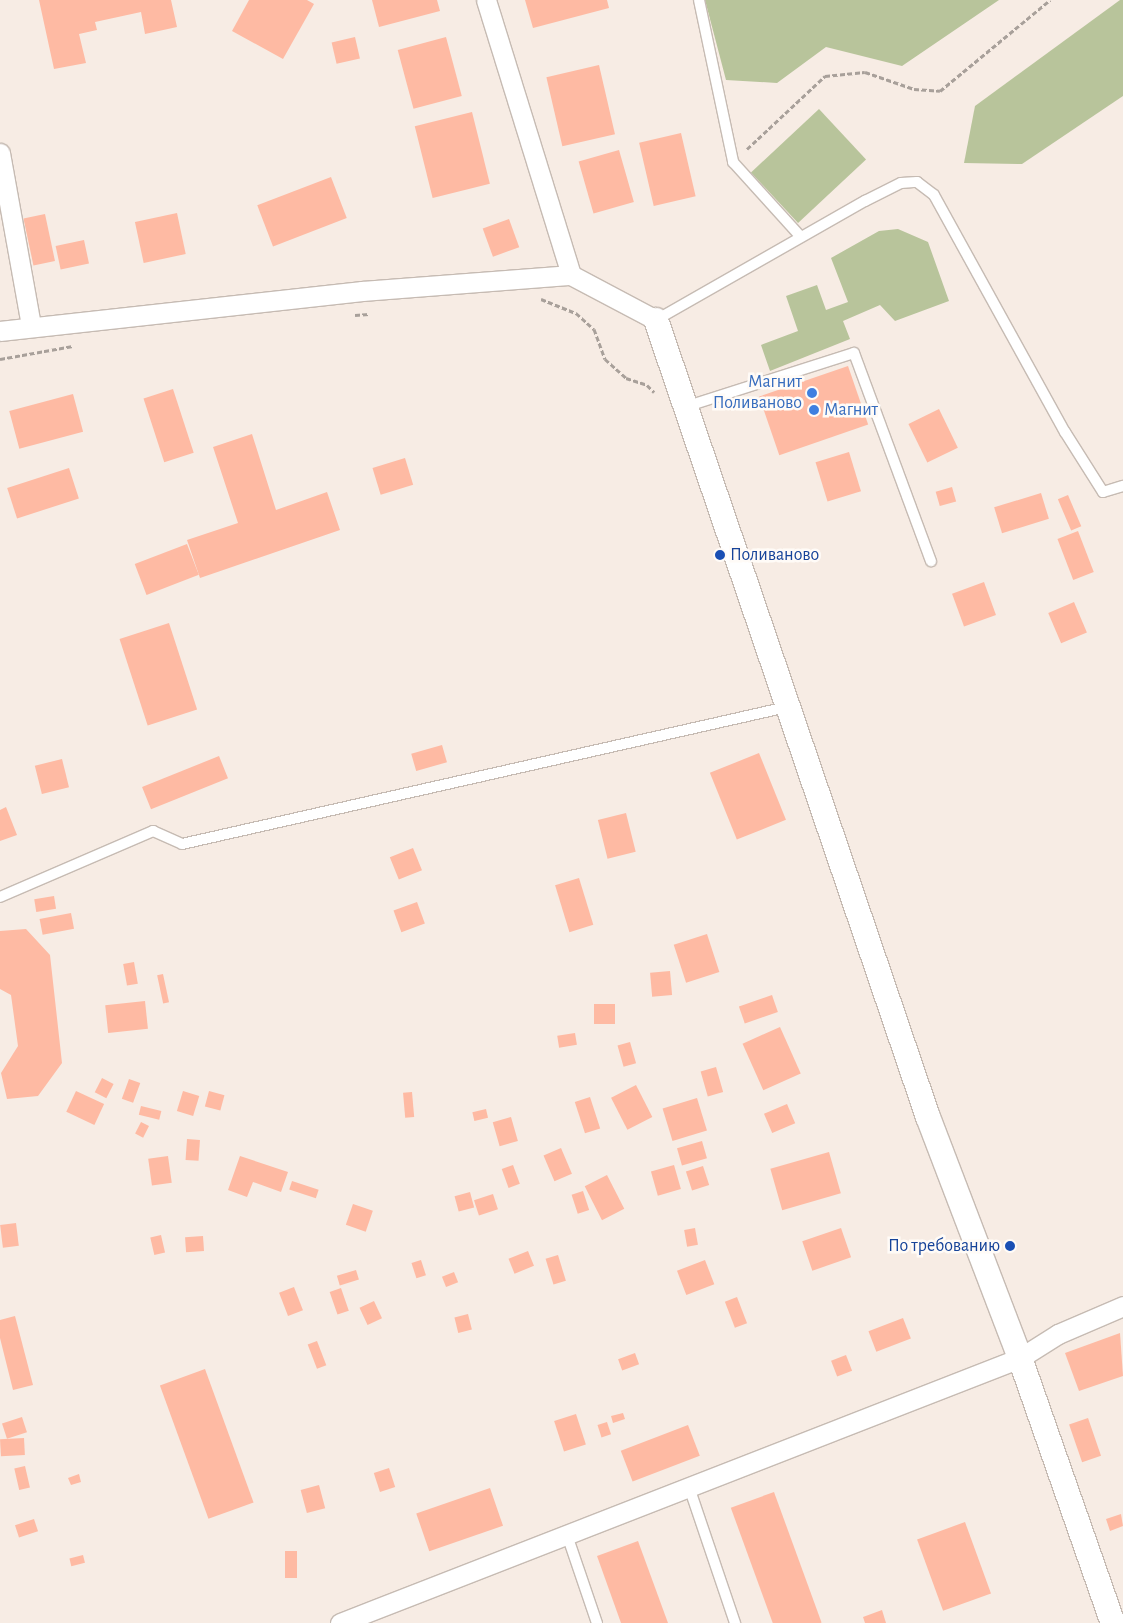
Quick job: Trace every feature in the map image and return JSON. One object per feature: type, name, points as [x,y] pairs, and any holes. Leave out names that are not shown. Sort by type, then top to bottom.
[{"type":"street","points":[[486,0],[571,275]]},
{"type":"street","points":[[0,153],[31,326]]},
{"type":"street","points":[[0,331],[31,326],[362,291],[571,275],[656,320],[688,406],[787,707],[928,1117],[1020,1358],[1114,1623]]},
{"type":"street","points":[[340,1623],[1020,1358],[1058,1334],[1123,1306]]},
{"type":"lane","points":[[700,0],[733,162],[801,237]]},
{"type":"lane","points":[[656,320],[801,237],[901,183],[916,182],[934,195],[1065,432],[1104,492],[1123,486]]},
{"type":"lane","points":[[688,406],[854,353],[931,561]]},
{"type":"lane","points":[[0,897],[153,831],[182,844],[787,707]]},
{"type":"lane","points":[[689,1487],[734,1623]]},
{"type":"lane","points":[[567,1535],[597,1623]]},
{"type":"path","points":[[733,162],[825,76],[865,72],[914,90],[940,91],[1050,0]]},
{"type":"path","points":[[535,297],[576,313],[594,329],[605,360],[626,378],[647,385],[660,398]]},
{"type":"path","points":[[346,316],[376,313]]},
{"type":"path","points":[[0,359],[79,346]]},
{"type":"green space","points":[[705,0],[999,0],[902,66],[826,47],[777,83],[726,80]]},
{"type":"green space","points":[[1120,0],[1123,0],[1123,96],[1022,164],[964,163],[975,106]]},
{"type":"green space","points":[[819,109],[866,159],[798,223],[751,172]]},
{"type":"green space","points":[[898,229],[928,242],[949,301],[895,321],[880,305],[843,321],[850,339],[770,371],[761,345],[798,331],[786,296],[817,285],[826,310],[848,302],[831,258],[879,231]]},
{"type":"building","points":[[39,0],[171,0],[177,27],[145,34],[141,12],[95,22],[97,30],[79,34],[86,63],[54,69]]},
{"type":"building","points":[[249,0],[307,0],[314,4],[283,59],[232,31]]},
{"type":"building","points":[[372,0],[437,0],[440,11],[379,27]]},
{"type":"building","points":[[525,0],[607,0],[609,8],[533,28]]},
{"type":"building","points":[[355,37],[360,58],[337,64],[332,42]]},
{"type":"building","points":[[446,37],[462,96],[413,109],[398,50]]},
{"type":"building","points":[[599,65],[615,134],[562,146],[546,77]]},
{"type":"building","points":[[472,112],[490,184],[433,198],[415,126]]},
{"type":"building","points":[[681,133],[696,196],[654,206],[639,143]]},
{"type":"building","points":[[619,150],[634,202],[594,213],[579,162]]},
{"type":"building","points":[[331,177],[347,218],[273,246],[257,205]]},
{"type":"building","points":[[177,213],[186,254],[144,263],[135,222]]},
{"type":"building","points":[[45,214],[55,261],[33,266],[23,219]]},
{"type":"building","points":[[509,219],[519,247],[493,257],[483,229]]},
{"type":"building","points":[[84,240],[89,263],[61,270],[56,246]]},
{"type":"building","name":"Магнит","points":[[848,366],[868,425],[779,455],[759,397]]},
{"type":"building","points":[[173,389],[194,453],[164,462],[144,399]]},
{"type":"building","points":[[73,394],[83,432],[19,449],[9,411]]},
{"type":"building","points":[[939,409],[958,448],[927,463],[908,424]]},
{"type":"building","points":[[252,434],[276,510],[327,492],[340,530],[200,578],[187,540],[238,523],[213,447]]},
{"type":"building","points":[[849,452],[861,491],[828,501],[816,462]]},
{"type":"building","points":[[405,458],[413,485],[381,495],[372,468]]},
{"type":"building","points":[[69,468],[79,498],[17,519],[7,488]]},
{"type":"building","points":[[952,487],[956,501],[940,506],[936,492]]},
{"type":"building","points":[[1041,493],[1049,519],[1002,533],[994,507]]},
{"type":"building","points":[[1068,495],[1081,526],[1071,531],[1058,499]]},
{"type":"building","points":[[1078,531],[1094,572],[1073,580],[1057,539]]},
{"type":"building","points":[[187,544],[199,575],[147,595],[135,564]]},
{"type":"building","points":[[984,582],[996,615],[964,627],[952,594]]},
{"type":"building","points":[[1074,602],[1087,632],[1061,643],[1048,613]]},
{"type":"building","points":[[169,623],[197,710],[148,726],[120,639]]},
{"type":"building","points":[[442,745],[447,762],[416,771],[411,754]]},
{"type":"building","points":[[759,753],[786,820],[737,840],[710,773]]},
{"type":"building","points":[[219,756],[228,778],[151,809],[142,787]]},
{"type":"building","points":[[62,759],[69,787],[42,794],[35,766]]},
{"type":"building","points":[[6,807],[17,835],[0,841],[0,810]]},
{"type":"building","points":[[626,813],[636,852],[608,859],[598,820]]},
{"type":"building","points":[[413,848],[422,870],[399,880],[390,857]]},
{"type":"building","points":[[579,878],[593,925],[569,932],[555,885]]},
{"type":"building","points":[[54,896],[56,909],[36,912],[34,899]]},
{"type":"building","points":[[417,902],[425,924],[401,932],[394,911]]},
{"type":"building","points":[[71,913],[74,929],[43,935],[40,919]]},
{"type":"building","points":[[26,929],[50,955],[62,1063],[38,1096],[7,1099],[1,1073],[18,1046],[11,995],[0,989],[0,931]]},
{"type":"building","points":[[707,934],[719,972],[686,983],[674,945]]},
{"type":"building","points":[[134,962],[138,984],[127,986],[123,964]]},
{"type":"building","points":[[670,971],[672,995],[652,997],[650,973]]},
{"type":"building","points":[[163,974],[169,1002],[163,1004],[157,975]]},
{"type":"building","points":[[772,995],[778,1012],[745,1023],[739,1006]]},
{"type":"building","points":[[145,1001],[148,1029],[108,1033],[105,1005]]},
{"type":"building","points":[[594,1004],[615,1004],[615,1024],[594,1024]]},
{"type":"building","points":[[780,1027],[801,1074],[763,1090],[743,1044]]},
{"type":"building","points":[[575,1033],[577,1045],[559,1048],[557,1036]]},
{"type":"building","points":[[630,1042],[636,1063],[624,1067],[618,1046]]},
{"type":"building","points":[[716,1067],[723,1092],[708,1096],[701,1071]]},
{"type":"building","points":[[102,1078],[114,1084],[106,1098],[95,1092]]},
{"type":"building","points":[[129,1079],[140,1083],[133,1103],[122,1099]]},
{"type":"building","points":[[636,1085],[652,1117],[627,1130],[611,1098]]},
{"type":"building","points":[[76,1091],[104,1104],[94,1125],[66,1112]]},
{"type":"building","points":[[183,1091],[199,1096],[193,1116],[177,1111]]},
{"type":"building","points":[[209,1091],[224,1095],[220,1111],[205,1106]]},
{"type":"building","points":[[412,1092],[414,1117],[405,1118],[403,1093]]},
{"type":"building","points":[[590,1097],[600,1128],[585,1133],[575,1102]]},
{"type":"building","points":[[697,1098],[707,1131],[673,1141],[663,1109]]},
{"type":"building","points":[[787,1104],[795,1123],[772,1133],[764,1114]]},
{"type":"building","points":[[141,1106],[161,1111],[159,1120],[139,1115]]},
{"type":"building","points":[[486,1109],[488,1118],[474,1121],[472,1112]]},
{"type":"building","points":[[511,1117],[518,1141],[500,1146],[493,1122]]},
{"type":"building","points":[[141,1122],[149,1126],[143,1138],[135,1134]]},
{"type":"building","points":[[187,1139],[200,1140],[199,1161],[186,1160]]},
{"type":"building","points":[[702,1141],[707,1158],[682,1165],[677,1148]]},
{"type":"building","points":[[561,1148],[572,1174],[554,1181],[544,1155]]},
{"type":"building","points":[[829,1152],[841,1193],[782,1210],[770,1169]]},
{"type":"building","points":[[168,1156],[172,1183],[152,1186],[148,1159]]},
{"type":"building","points":[[240,1156],[288,1172],[281,1192],[253,1182],[247,1197],[228,1190]]},
{"type":"building","points":[[513,1165],[520,1184],[509,1188],[502,1169]]},
{"type":"building","points":[[674,1165],[681,1189],[658,1196],[651,1172]]},
{"type":"building","points":[[703,1166],[709,1185],[692,1191],[686,1172]]},
{"type":"building","points":[[607,1175],[624,1209],[602,1220],[585,1186]]},
{"type":"building","points":[[292,1181],[319,1190],[316,1198],[289,1190]]},
{"type":"building","points":[[583,1191],[589,1210],[578,1214],[572,1195]]},
{"type":"building","points":[[470,1192],[474,1207],[459,1212],[455,1196]]},
{"type":"building","points":[[493,1194],[498,1209],[479,1215],[474,1200]]},
{"type":"building","points":[[353,1204],[373,1211],[366,1232],[346,1225]]},
{"type":"building","points":[[16,1223],[19,1246],[3,1248],[0,1225]]},
{"type":"building","points":[[695,1228],[698,1245],[687,1247],[684,1230]]},
{"type":"building","points":[[841,1228],[851,1257],[812,1271],[802,1241]]},
{"type":"building","points":[[161,1235],[165,1253],[154,1255],[150,1237]]},
{"type":"building","points":[[203,1236],[204,1251],[186,1252],[185,1237]]},
{"type":"building","points":[[528,1251],[534,1266],[515,1274],[509,1259]]},
{"type":"building","points":[[558,1255],[566,1281],[553,1285],[546,1259]]},
{"type":"building","points":[[421,1260],[426,1275],[416,1278],[411,1263]]},
{"type":"building","points":[[705,1260],[714,1284],[686,1295],[677,1271]]},
{"type":"building","points":[[356,1270],[359,1280],[340,1285],[337,1276]]},
{"type":"building","points":[[454,1272],[458,1282],[446,1287],[442,1277]]},
{"type":"building","points":[[294,1287],[303,1310],[288,1316],[279,1293]]},
{"type":"building","points":[[341,1288],[349,1311],[337,1315],[330,1292]]},
{"type":"building","points":[[737,1297],[747,1323],[735,1328],[725,1302]]},
{"type":"building","points":[[374,1301],[382,1318],[368,1325],[359,1308]]},
{"type":"building","points":[[468,1314],[472,1330],[458,1333],[454,1317]]},
{"type":"building","points":[[15,1316],[33,1385],[13,1390],[0,1338],[0,1320]]},
{"type":"building","points":[[903,1318],[911,1339],[876,1352],[868,1331]]},
{"type":"building","points":[[1120,1333],[1123,1376],[1079,1391],[1065,1353]]},
{"type":"building","points":[[317,1341],[326,1365],[317,1369],[308,1345]]},
{"type":"building","points":[[635,1353],[639,1364],[622,1370],[618,1359]]},
{"type":"building","points":[[846,1355],[852,1371],[837,1377],[831,1361]]},
{"type":"building","points":[[205,1369],[254,1502],[208,1519],[160,1385]]},
{"type":"building","points":[[623,1413],[625,1419],[613,1423],[611,1416]]},
{"type":"building","points":[[576,1414],[586,1444],[564,1452],[554,1421]]},
{"type":"building","points":[[22,1417],[27,1432],[7,1439],[2,1423]]},
{"type":"building","points":[[1088,1418],[1101,1456],[1082,1462],[1069,1425]]},
{"type":"building","points":[[607,1422],[611,1434],[602,1437],[597,1425]]},
{"type":"building","points":[[688,1425],[700,1456],[633,1482],[621,1451]]},
{"type":"building","points":[[24,1438],[25,1455],[1,1456],[0,1439]]},
{"type":"building","points":[[25,1466],[30,1487],[19,1490],[14,1468]]},
{"type":"building","points":[[389,1468],[395,1487],[380,1492],[374,1473]]},
{"type":"building","points":[[79,1474],[81,1482],[71,1485],[68,1478]]},
{"type":"building","points":[[319,1485],[325,1508],[307,1513],[301,1490]]},
{"type":"building","points":[[490,1488],[503,1526],[429,1551],[416,1513]]},
{"type":"building","points":[[774,1492],[822,1623],[773,1623],[731,1508]]},
{"type":"building","points":[[1121,1514],[1123,1526],[1110,1531],[1106,1519]]},
{"type":"building","points":[[34,1519],[38,1531],[19,1538],[15,1525]]},
{"type":"building","points":[[965,1522],[991,1593],[943,1611],[917,1539]]},
{"type":"building","points":[[638,1541],[668,1623],[621,1623],[597,1556]]},
{"type":"building","points":[[285,1551],[297,1551],[297,1578],[285,1578]]},
{"type":"building","points":[[83,1555],[85,1563],[71,1566],[69,1558]]},
{"type":"building","points":[[882,1610],[886,1623],[865,1623],[863,1617]]},
{"type":"place","name":"Магнит Поливаново","points":[[812,393]]},
{"type":"place","name":"Магнит","points":[[814,410]]},
{"type":"place","name":"Поливаново","points":[[720,555]]},
{"type":"place","name":"По требованию","points":[[1010,1246]]}]
